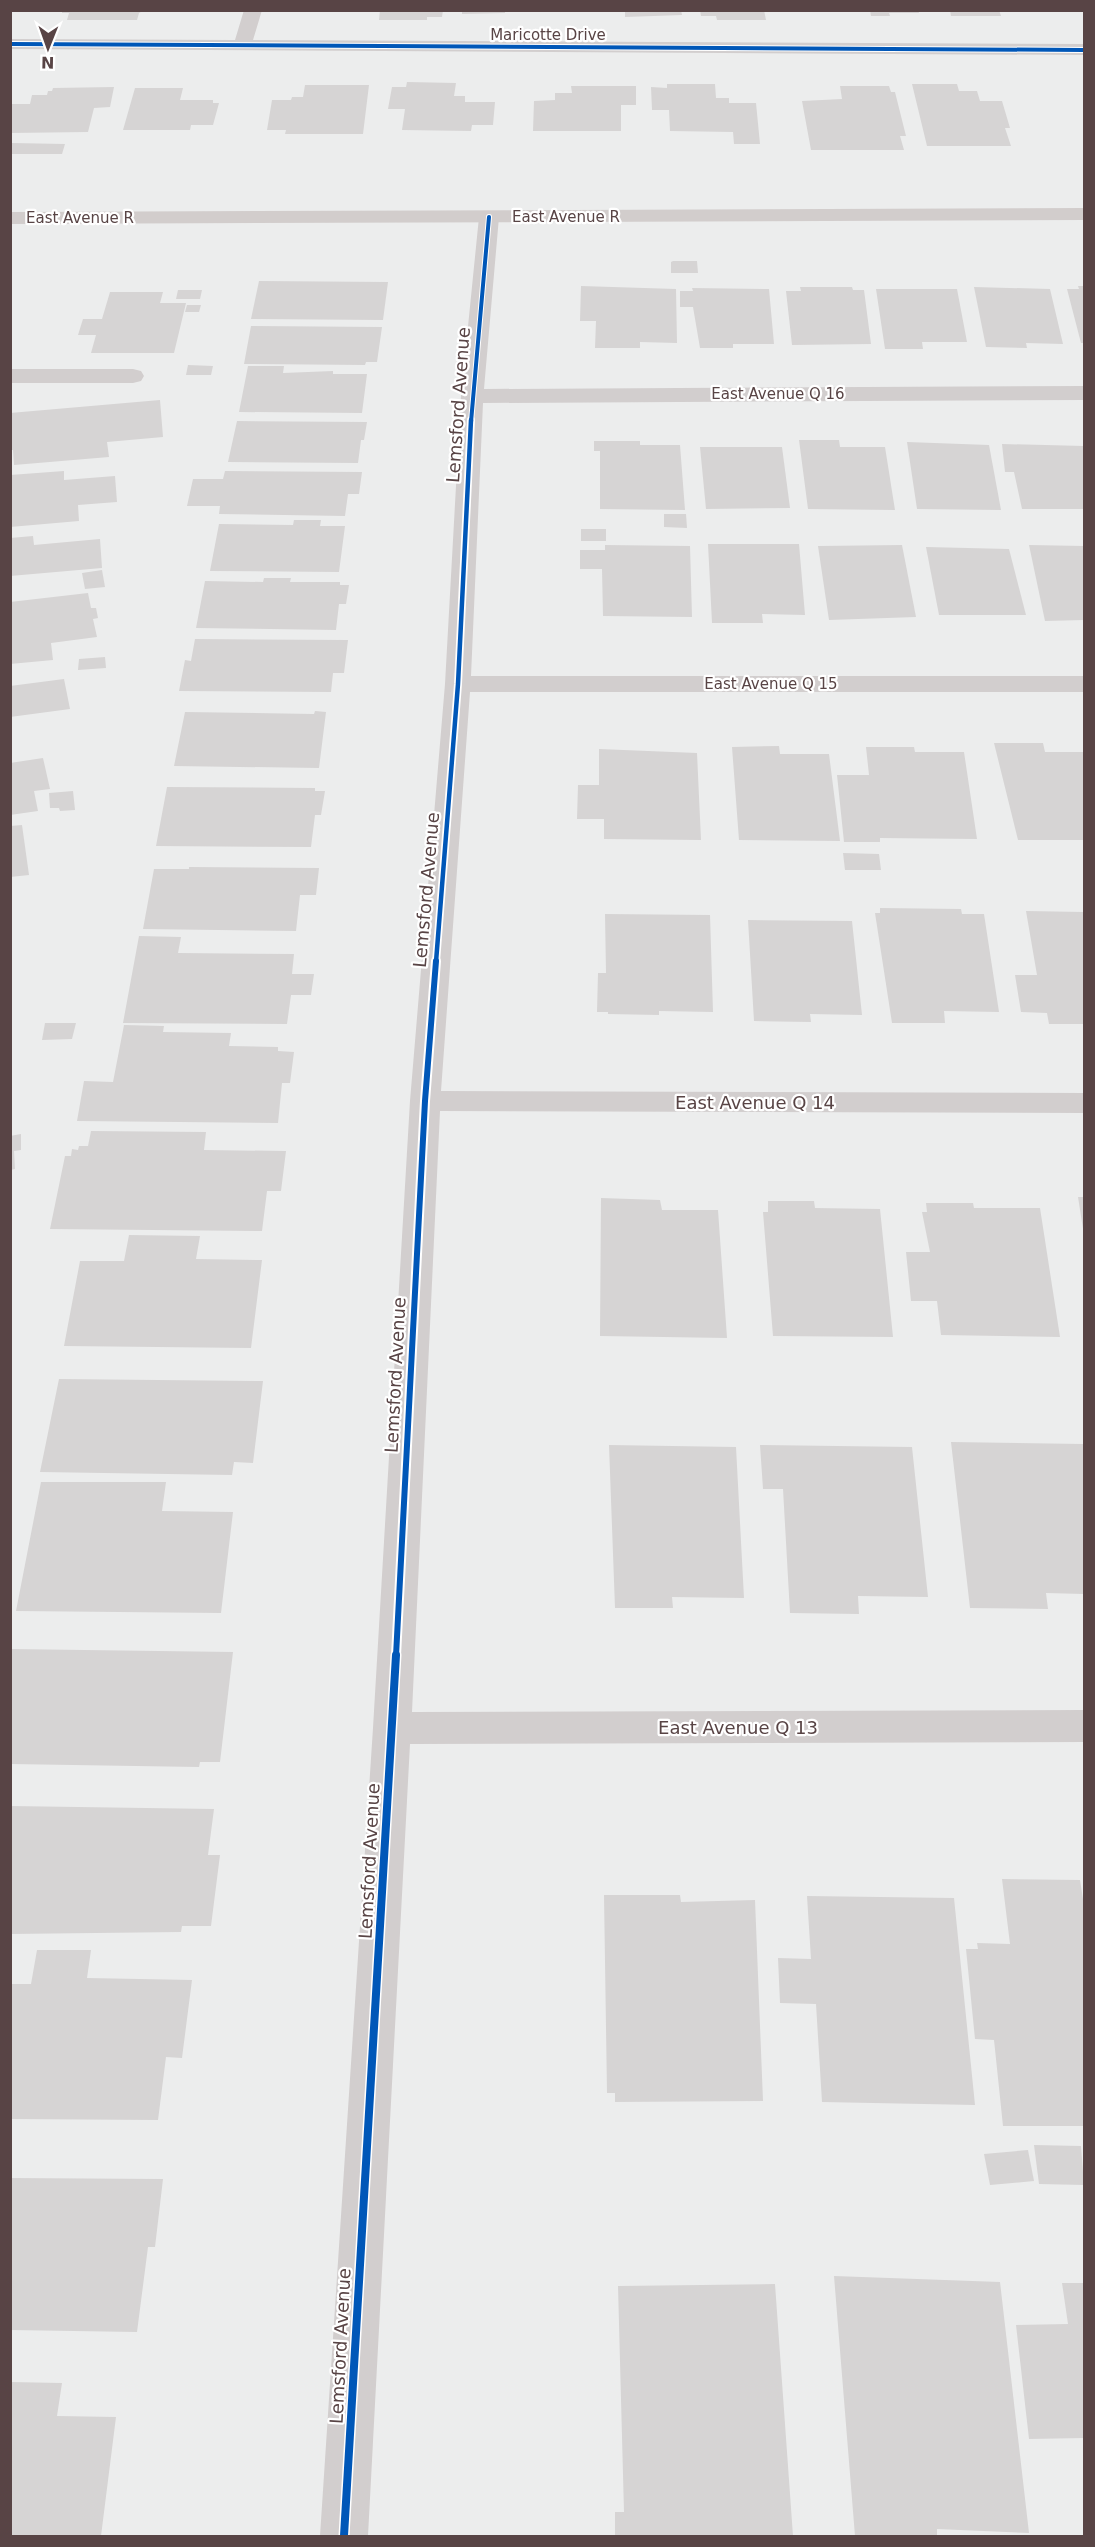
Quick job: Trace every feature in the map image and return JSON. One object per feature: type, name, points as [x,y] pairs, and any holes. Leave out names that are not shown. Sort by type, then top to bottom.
[{"type":"main road","name":"East Avenue R","points":[[10,218],[1084,214]]},
{"type":"street","points":[[242,45],[253,10]]},
{"type":"street","name":"Maricotte Drive","points":[[10,44],[1084,50]]},
{"type":"street","name":"Lemsford Avenue","points":[[344,2536],[392,1728],[425,1101],[458,684],[472,396],[489,217]]},
{"type":"street","points":[[10,376],[133,376]]},
{"type":"street","name":"East Avenue Q 16","points":[[472,396],[1084,393]]},
{"type":"street","name":"East Avenue Q 15","points":[[458,684],[1084,684]]},
{"type":"street","name":"East Avenue Q 14","points":[[425,1101],[1084,1103]]},
{"type":"street","name":"East Avenue Q 13","points":[[392,1728],[1084,1726]]},
{"type":"building","points":[[62,10],[144,10],[139,13],[137,20],[67,20],[69,13],[62,13]]},
{"type":"building","points":[[380,10],[443,10],[442,17],[427,17],[427,20],[379,20]]},
{"type":"building","points":[[462,10],[505,10],[505,13],[462,14]]},
{"type":"building","points":[[625,10],[681,10],[682,15],[625,17]]},
{"type":"building","points":[[700,10],[764,10],[766,20],[717,20],[716,16],[701,16]]},
{"type":"building","points":[[870,10],[918,10],[919,13],[889,13],[890,16],[871,16]]},
{"type":"building","points":[[950,10],[999,10],[1001,16],[951,16]]},
{"type":"building","points":[[407,82],[456,83],[454,96],[465,96],[465,102],[495,102],[493,125],[472,125],[471,131],[402,130],[405,109],[388,109],[392,87],[406,87]]},
{"type":"building","points":[[667,84],[715,84],[716,98],[729,98],[729,103],[756,103],[760,144],[734,144],[733,132],[670,131],[669,110],[652,110],[651,87],[667,88]]},
{"type":"building","points":[[912,84],[957,84],[959,91],[977,91],[980,101],[1002,101],[1010,128],[1005,128],[1011,146],[927,146]]},
{"type":"building","points":[[305,85],[369,85],[363,134],[285,134],[286,130],[267,130],[272,100],[291,100],[292,97],[303,97]]},
{"type":"building","points":[[571,86],[636,86],[636,105],[621,105],[621,131],[533,131],[534,101],[555,100],[555,93],[572,93]]},
{"type":"building","points":[[840,86],[889,86],[891,92],[895,92],[906,136],[900,136],[904,150],[811,150],[802,101],[842,99]]},
{"type":"building","points":[[114,87],[110,107],[94,108],[88,132],[10,133],[10,104],[30,104],[32,95],[47,95],[48,91],[52,91],[53,88]]},
{"type":"building","points":[[135,88],[183,88],[180,100],[213,100],[213,103],[219,103],[213,125],[191,125],[190,130],[123,130]]},
{"type":"building","points":[[12,143],[65,144],[62,154],[10,154]]},
{"type":"building","points":[[697,261],[698,273],[671,273],[671,262]]},
{"type":"building","points":[[259,281],[388,282],[383,320],[251,319]]},
{"type":"building","points":[[581,286],[676,289],[677,343],[640,342],[640,348],[595,348],[596,321],[580,321]]},
{"type":"building","points":[[1078,286],[1084,286],[1084,343],[1081,343],[1067,289],[1079,289]]},
{"type":"building","points":[[800,287],[852,287],[853,290],[864,290],[871,344],[792,345],[786,291],[801,291]]},
{"type":"building","points":[[974,287],[1050,289],[1063,344],[1026,343],[1027,348],[986,347]]},
{"type":"building","points":[[692,288],[769,289],[774,344],[733,344],[733,348],[700,348],[693,307],[680,307],[680,291],[693,291]]},
{"type":"building","points":[[876,289],[957,289],[967,342],[922,342],[923,349],[885,349]]},
{"type":"building","points":[[178,290],[202,290],[200,299],[176,299]]},
{"type":"building","points":[[110,292],[163,292],[160,303],[186,303],[174,353],[91,353],[96,335],[78,335],[83,319],[102,319]]},
{"type":"building","points":[[187,305],[201,305],[199,312],[185,312]]},
{"type":"building","points":[[251,326],[382,327],[377,362],[366,362],[365,365],[244,364]]},
{"type":"building","points":[[188,365],[213,366],[211,375],[186,375]]},
{"type":"building","points":[[248,366],[284,366],[283,373],[333,371],[333,374],[367,374],[362,413],[239,412]]},
{"type":"building","points":[[160,400],[163,437],[107,442],[109,457],[14,465],[13,450],[10,450],[10,413]]},
{"type":"building","points":[[237,421],[367,422],[364,440],[361,440],[358,463],[228,462]]},
{"type":"building","points":[[799,440],[839,440],[840,447],[885,447],[895,510],[808,509]]},
{"type":"building","points":[[594,441],[640,441],[640,445],[680,445],[685,510],[600,509],[600,451],[594,451]]},
{"type":"building","points":[[907,442],[989,445],[1001,510],[917,509]]},
{"type":"building","points":[[1002,444],[1084,446],[1084,509],[1022,509],[1014,472],[1005,472]]},
{"type":"building","points":[[700,447],[782,447],[790,508],[706,509]]},
{"type":"building","points":[[64,471],[64,480],[115,476],[117,502],[78,505],[79,521],[10,527],[10,475]]},
{"type":"building","points":[[225,471],[362,472],[359,494],[348,494],[345,516],[219,514],[220,506],[187,506],[193,479],[223,479]]},
{"type":"building","points":[[664,514],[686,514],[687,528],[664,527]]},
{"type":"building","points":[[294,520],[321,520],[320,526],[345,526],[339,572],[210,571],[219,524],[293,525]]},
{"type":"building","points":[[581,529],[606,529],[606,541],[581,541]]},
{"type":"building","points":[[33,536],[34,545],[100,539],[102,568],[10,576],[10,538]]},
{"type":"building","points":[[708,544],[799,544],[805,615],[762,614],[763,623],[712,623]]},
{"type":"building","points":[[605,545],[690,546],[692,617],[603,616],[602,569],[580,569],[580,550],[605,550]]},
{"type":"building","points":[[902,545],[916,617],[829,620],[818,546]]},
{"type":"building","points":[[1029,545],[1084,546],[1084,620],[1045,621]]},
{"type":"building","points":[[926,547],[1009,549],[1026,615],[939,615]]},
{"type":"building","points":[[102,570],[105,587],[85,589],[82,573]]},
{"type":"building","points":[[264,578],[291,578],[290,582],[340,582],[340,585],[349,585],[346,604],[339,604],[336,630],[196,628],[205,581],[263,582]]},
{"type":"building","points":[[88,593],[91,608],[96,608],[98,618],[93,619],[97,637],[51,643],[53,660],[10,664],[10,602]]},
{"type":"building","points":[[195,639],[348,640],[344,673],[333,673],[331,692],[179,691],[185,660],[191,661]]},
{"type":"building","points":[[105,657],[106,668],[78,670],[79,659]]},
{"type":"building","points":[[64,679],[70,709],[10,717],[10,686]]},
{"type":"building","points":[[315,711],[326,712],[319,768],[174,766],[185,712],[314,714]]},
{"type":"building","points":[[994,743],[1043,743],[1045,752],[1084,752],[1084,840],[1018,840]]},
{"type":"building","points":[[779,746],[780,754],[829,754],[840,841],[739,840],[732,747]]},
{"type":"building","points":[[866,747],[914,747],[915,752],[964,752],[977,839],[880,838],[880,842],[844,842],[837,775],[869,775]]},
{"type":"building","points":[[599,749],[697,753],[701,840],[604,839],[604,819],[577,819],[578,785],[599,785]]},
{"type":"building","points":[[43,758],[50,789],[34,791],[38,811],[10,815],[10,763]]},
{"type":"building","points":[[167,787],[315,788],[315,791],[325,791],[321,815],[315,815],[311,847],[156,846]]},
{"type":"building","points":[[73,791],[75,810],[60,811],[59,808],[50,808],[49,793]]},
{"type":"building","points":[[22,825],[29,875],[10,877],[10,826]]},
{"type":"building","points":[[843,853],[879,854],[881,870],[845,870]]},
{"type":"building","points":[[189,867],[319,868],[316,895],[300,895],[296,931],[143,929],[154,869],[189,869]]},
{"type":"building","points":[[880,908],[961,909],[962,914],[984,914],[999,1012],[944,1011],[945,1023],[892,1023],[875,913],[880,913]]},
{"type":"building","points":[[1026,911],[1084,912],[1084,1024],[1049,1024],[1047,1013],[1021,1012],[1015,975],[1037,975]]},
{"type":"building","points":[[605,914],[710,915],[713,1012],[659,1011],[659,1015],[597,1012],[598,973],[606,973]]},
{"type":"building","points":[[748,920],[852,921],[862,1015],[810,1014],[811,1022],[754,1021]]},
{"type":"building","points":[[139,936],[181,937],[178,953],[294,954],[292,974],[314,974],[311,995],[291,995],[287,1024],[123,1023]]},
{"type":"building","points":[[45,1023],[76,1023],[72,1039],[42,1040]]},
{"type":"building","points":[[124,1025],[164,1026],[163,1032],[231,1033],[229,1046],[278,1047],[278,1051],[294,1052],[290,1083],[282,1083],[278,1123],[77,1121],[84,1081],[113,1082]]},
{"type":"building","points":[[91,1131],[206,1132],[204,1150],[286,1151],[281,1191],[267,1191],[262,1231],[50,1229],[65,1156],[71,1156],[72,1149],[78,1150],[79,1146],[88,1146]]},
{"type":"building","points":[[21,1134],[21,1150],[14,1151],[15,1169],[10,1170],[10,1136]]},
{"type":"building","points":[[1078,1197],[1084,1197],[1084,1229],[1083,1229]]},
{"type":"building","points":[[601,1198],[660,1200],[662,1210],[718,1210],[727,1338],[600,1336]]},
{"type":"building","points":[[768,1201],[814,1201],[815,1208],[880,1209],[893,1337],[773,1336],[763,1212],[768,1212]]},
{"type":"building","points":[[926,1203],[973,1203],[974,1208],[1040,1208],[1060,1337],[941,1335],[937,1301],[911,1301],[906,1252],[930,1252],[922,1212],[927,1212]]},
{"type":"building","points":[[129,1235],[200,1236],[196,1259],[262,1260],[251,1348],[64,1346],[80,1261],[124,1261]]},
{"type":"building","points":[[59,1379],[263,1381],[253,1463],[234,1462],[232,1475],[40,1472]]},
{"type":"building","points":[[951,1442],[1083,1444],[1084,1594],[1046,1593],[1048,1609],[970,1608]]},
{"type":"building","points":[[609,1445],[736,1447],[744,1598],[672,1597],[673,1608],[615,1608]]},
{"type":"building","points":[[760,1445],[912,1447],[928,1597],[858,1596],[859,1614],[790,1613],[783,1489],[763,1489]]},
{"type":"building","points":[[41,1482],[166,1482],[162,1511],[233,1512],[221,1613],[16,1611]]},
{"type":"building","points":[[10,1649],[233,1652],[220,1762],[200,1762],[199,1767],[10,1764]]},
{"type":"building","points":[[10,1806],[214,1809],[208,1855],[220,1855],[211,1926],[182,1926],[181,1932],[10,1934]]},
{"type":"building","points":[[1002,1879],[1080,1880],[1084,1899],[1084,2126],[1003,2126],[994,2040],[975,2039],[966,1949],[978,1949],[977,1943],[1010,1944]]},
{"type":"building","points":[[604,1895],[680,1895],[681,1902],[755,1900],[763,2101],[615,2102],[615,2093],[607,2093]]},
{"type":"building","points":[[807,1896],[954,1898],[975,2105],[822,2102],[816,2004],[780,2003],[778,1958],[811,1959]]},
{"type":"building","points":[[37,1950],[91,1950],[87,1978],[192,1980],[182,2058],[166,2057],[158,2120],[10,2119],[10,1984],[31,1984]]},
{"type":"building","points":[[1034,2145],[1081,2146],[1084,2185],[1039,2184]]},
{"type":"building","points":[[1028,2150],[1034,2181],[990,2185],[984,2154]]},
{"type":"building","points":[[10,2178],[163,2179],[155,2247],[148,2247],[137,2332],[10,2330]]},
{"type":"building","points":[[834,2276],[1000,2282],[1029,2533],[937,2529],[937,2536],[855,2536]]},
{"type":"building","points":[[1062,2283],[1084,2283],[1084,2438],[1029,2439],[1016,2325],[1068,2324]]},
{"type":"building","points":[[775,2284],[793,2536],[615,2536],[615,2512],[624,2512],[618,2286]]},
{"type":"building","points":[[10,2382],[62,2383],[57,2416],[116,2417],[101,2536],[10,2536]]},
{"type":"cycle path","points":[[10,44],[1084,50]]},
{"type":"cycle path","points":[[344,2536],[392,1728],[425,1101],[458,684],[472,396],[489,217]]}]
